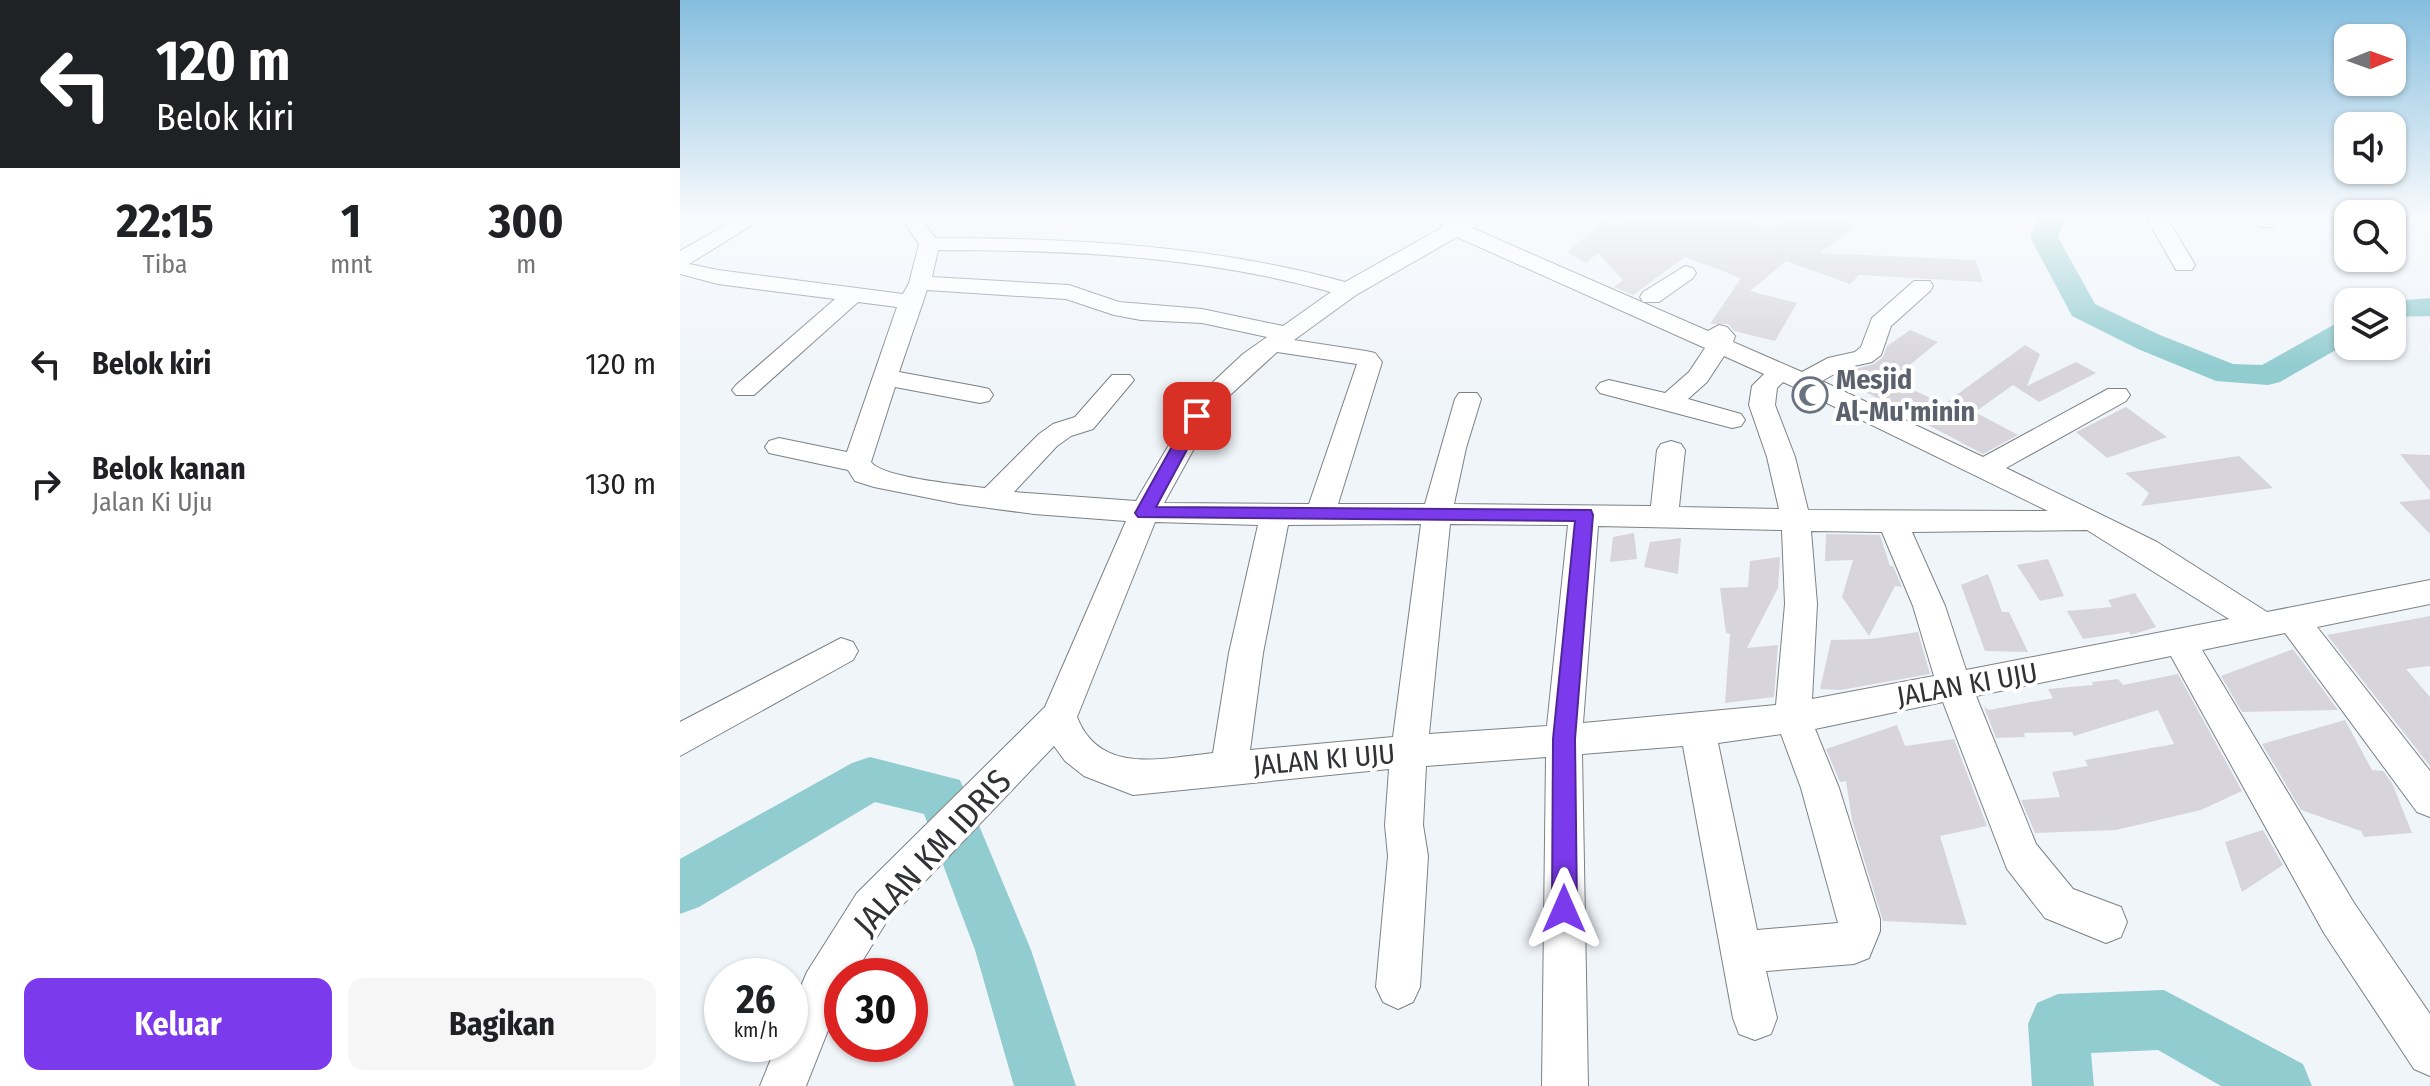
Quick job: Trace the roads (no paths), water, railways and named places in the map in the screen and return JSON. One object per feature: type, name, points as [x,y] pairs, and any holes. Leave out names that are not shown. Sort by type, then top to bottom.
[{"type":"street","points":[[857,463],[923,266]]},
{"type":"street","points":[[1239,266],[1280,272],[1348,290]]},
{"type":"street","points":[[1059,717],[1144,513],[1206,403],[1224,382],[1279,339],[1387,266]]},
{"type":"street","points":[[1560,266],[1641,303],[1718,347],[1791,377],[2092,520],[2278,622],[2430,800]]},
{"type":"street","points":[[680,268],[731,279],[854,294],[1069,292],[1128,310],[1202,316],[1279,339],[1366,358],[1370,362],[1321,512]]},
{"type":"street","points":[[1641,303],[1685,273]]},
{"type":"street","points":[[1742,952],[1854,943],[1859,931],[1859,919],[1820,788],[1793,718],[1801,604],[1796,519],[1781,457],[1762,405],[1765,386],[1863,357],[1872,350],[1880,323],[1922,286]]},
{"type":"street","points":[[745,390],[854,294]]},
{"type":"street","points":[[1670,402],[1698,377],[1718,347]]},
{"type":"street","points":[[884,377],[980,395]]},
{"type":"street","points":[[992,499],[1020,466],[1048,440],[1062,430],[1084,423],[1121,380]]},
{"type":"street","points":[[1609,388],[1732,420]]},
{"type":"street","points":[[1984,468],[2117,395]]},
{"type":"street","points":[[1398,987],[1408,856],[1404,825],[1409,752],[1437,513],[1452,448],[1468,399]]},
{"type":"street","points":[[779,447],[857,463],[865,474],[884,480],[992,499],[1084,510],[2001,523],[2092,520]]},
{"type":"street","points":[[1664,516],[1671,450]]},
{"type":"street","points":[[1229,767],[1246,653],[1275,515]]},
{"type":"street","points":[[1565,1086],[1564,739],[1584,515]]},
{"type":"street","points":[[1892,521],[1929,606],[1954,685],[2021,856],[2059,904],[2106,922]]},
{"type":"street","name":"JALAN KI UJU","points":[[1059,717],[1064,735],[1085,757],[1106,771],[1133,778],[1229,767],[1698,730],[1793,718],[2430,592]]},
{"type":"street","points":[[2180,642],[2339,918],[2430,1053]]},
{"type":"street","points":[[685,733],[841,651]]},
{"type":"street","name":"JALAN KM IDRIS","points":[[783,1086],[822,987],[872,907],[1059,717]]},
{"type":"street","points":[[1698,730],[1723,869],[1755,1018]]},
{"type":"waterway","points":[[2059,266],[2083,310],[2149,342],[2228,374],[2268,375],[2334,338]]},
{"type":"waterway","points":[[2406,308],[2430,307]]},
{"type":"waterway","points":[[680,888],[870,779],[942,796],[1003,950],[1045,1086]]},
{"type":"waterway","points":[[2063,1086],[2058,1024],[2164,1020],[2281,1086]]},
{"type":"place","name":"Mesjid Al-Mu'minin","points":[[1810,395]]}]
